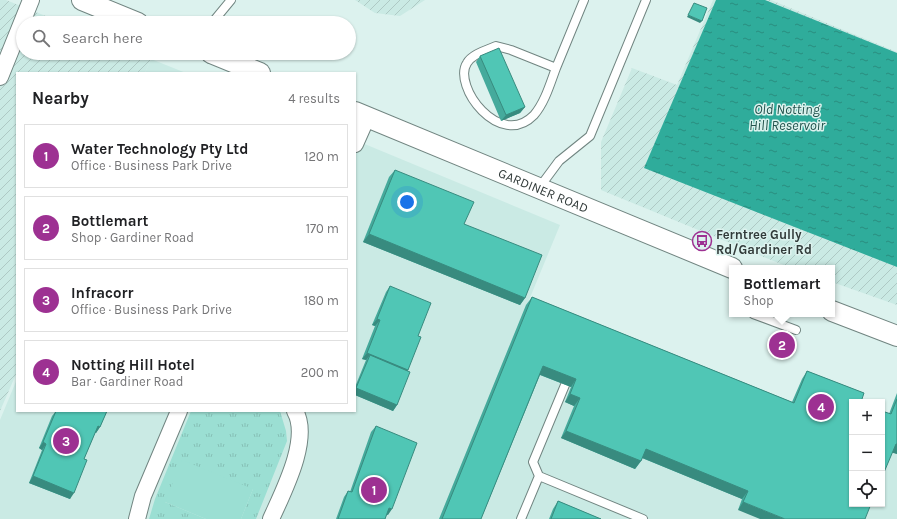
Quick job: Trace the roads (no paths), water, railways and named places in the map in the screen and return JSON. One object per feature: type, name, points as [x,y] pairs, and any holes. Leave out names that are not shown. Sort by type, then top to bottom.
[{"type":"street","points":[[25,16],[31,0]]},
{"type":"street","points":[[82,0],[121,16]]},
{"type":"street","points":[[0,77],[16,37]]},
{"type":"street","points":[[228,60],[258,72]]},
{"type":"street","points":[[356,139],[361,114]]},
{"type":"street","name":"GARDINER ROAD","points":[[361,114],[729,267]]},
{"type":"street","points":[[835,312],[897,336]]},
{"type":"street","points":[[137,519],[143,496],[179,412]]},
{"type":"street","points":[[271,519],[296,458],[299,440],[298,416],[296,412]]},
{"type":"lane","points":[[218,16],[231,0]]},
{"type":"lane","points":[[556,68],[511,50],[496,46],[473,56],[466,63],[464,75],[466,87],[478,107],[493,120],[509,126],[521,124],[533,115],[542,103],[584,0]]},
{"type":"lane","points":[[539,188],[559,161],[590,136],[646,0]]},
{"type":"lane","points":[[761,317],[796,330]]},
{"type":"lane","points":[[565,385],[533,462],[539,476],[639,518]]},
{"type":"lane","points":[[521,519],[539,476]]},
{"type":"water","name":"Old Notting Hill Reservoir","points":[[716,0],[765,0],[897,53],[897,267],[644,168]]},
{"type":"place","name":"Ferntree Gully Rd/Gardiner Rd","points":[[702,241]]},
{"type":"place","name":"Bottlemart","points":[[782,345]]},
{"type":"place","name":"Notting Hill Hotel","points":[[821,407]]},
{"type":"place","name":"Infracorr","points":[[66,441]]},
{"type":"place","name":"Water Technology Pty Ltd","points":[[374,490]]}]
